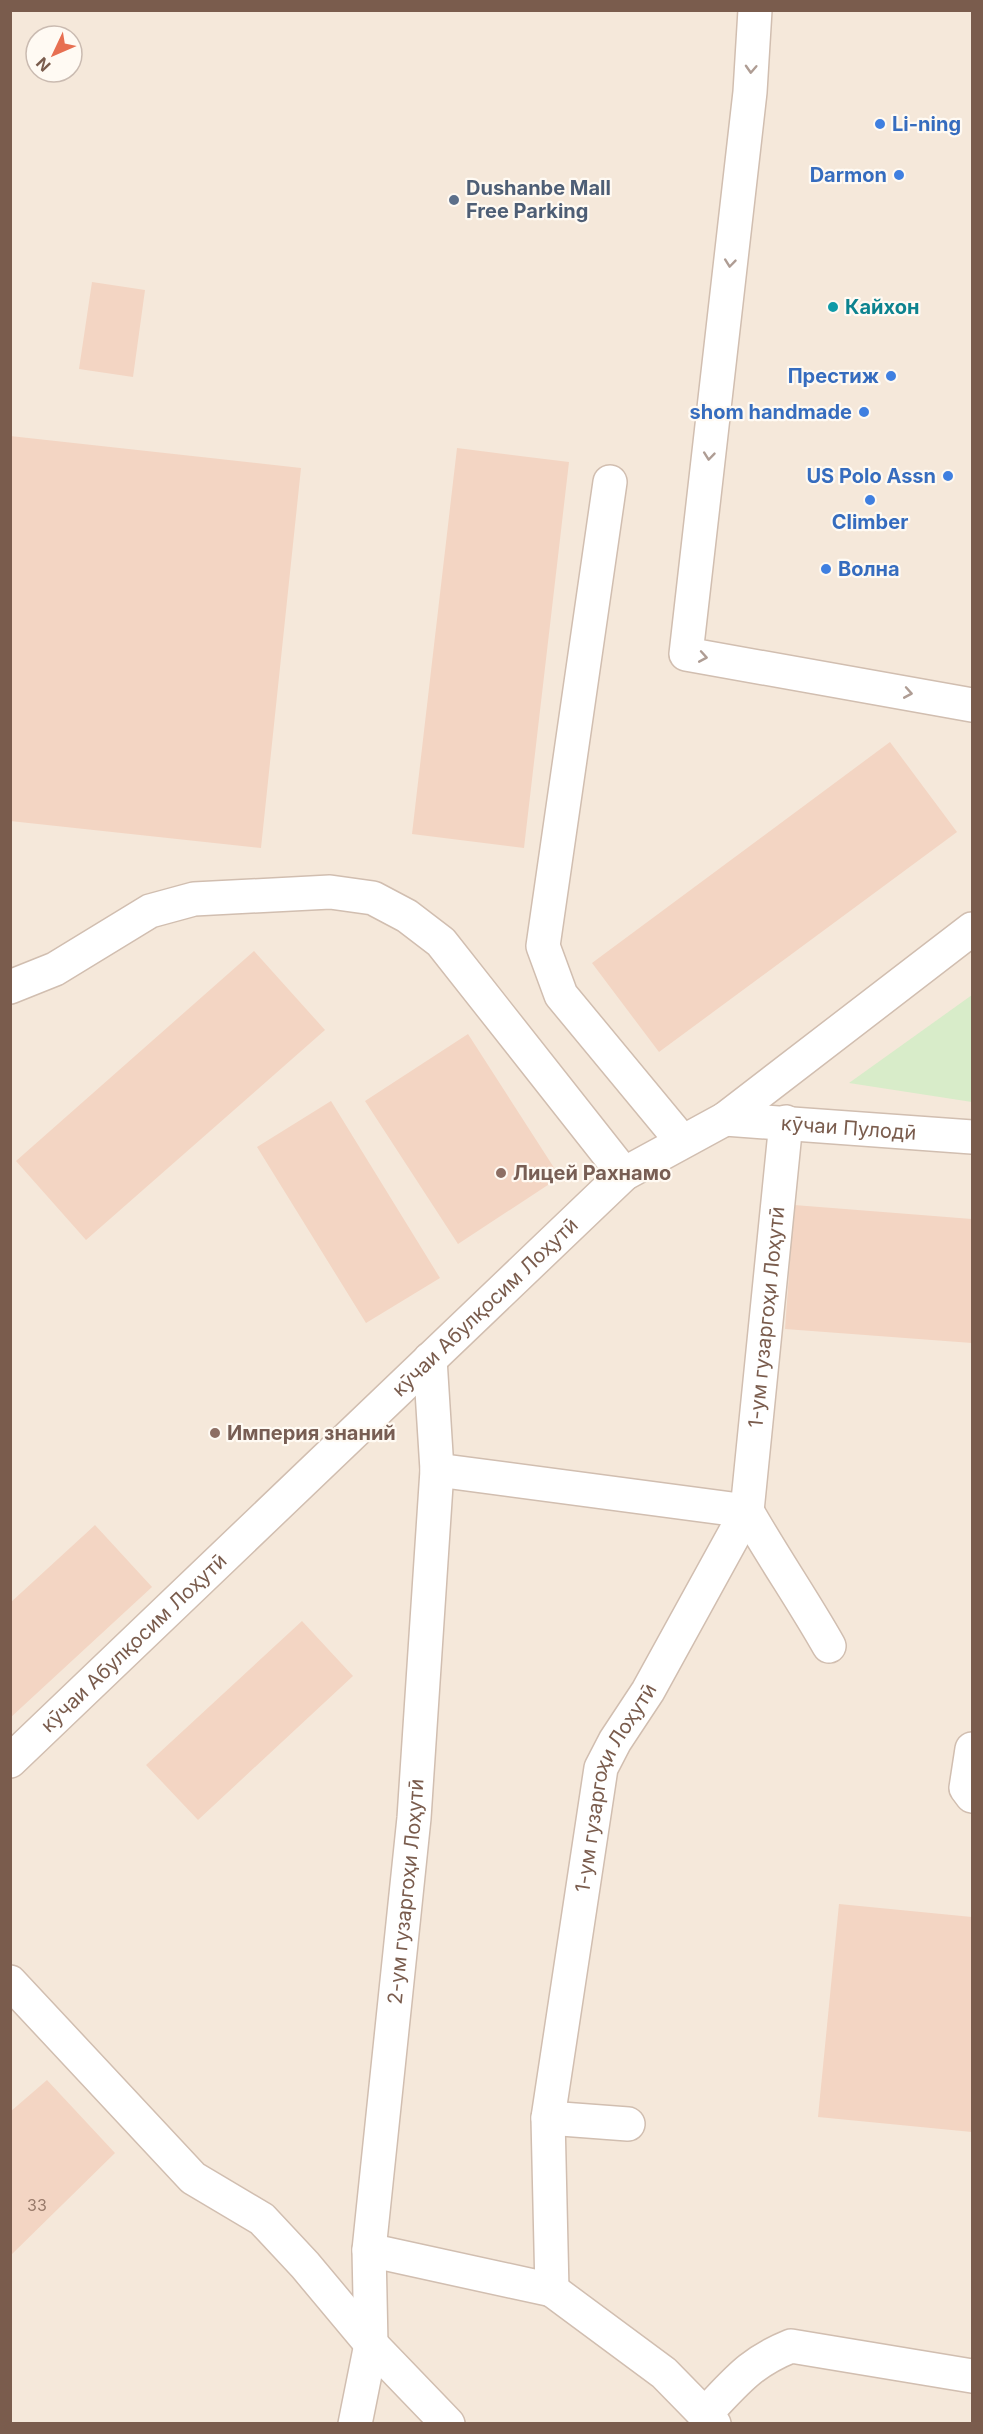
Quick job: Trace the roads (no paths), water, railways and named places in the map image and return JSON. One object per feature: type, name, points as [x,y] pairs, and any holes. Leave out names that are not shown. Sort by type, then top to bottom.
[{"type":"street","points":[[755,10],[750,92],[686,654],[972,705]]},
{"type":"street","points":[[610,482],[543,946],[561,995],[681,1140]]},
{"type":"street","points":[[10,987],[55,969],[150,911],[194,899],[330,892],[373,898],[407,916],[441,942],[624,1174]]},
{"type":"street","name":"кӯчаи Абулқосим Лоҳутӣ","points":[[10,1761],[624,1174],[681,1140],[725,1119],[972,929]]},
{"type":"street","name":"кӯчаи Пулодӣ","points":[[725,1119],[972,1137]]},
{"type":"street","name":"1-ум гузаргоҳи Лоҳутӣ","points":[[552,2290],[548,2118],[602,1768],[615,1741],[648,1691],[747,1511],[786,1122]]},
{"type":"street","name":"2-ум гузаргоҳи Лоҳутӣ","points":[[355,2424],[371,2344],[369,2250],[414,1818],[436,1470],[430,1359]]},
{"type":"street","points":[[436,1470],[747,1511],[779,1570],[810,1614],[828,1646]]},
{"type":"street","points":[[972,1749],[966,1788],[972,1796]]},
{"type":"street","points":[[10,1982],[193,2178],[262,2219],[305,2265],[371,2344],[448,2424]]},
{"type":"street","points":[[548,2118],[628,2124]]},
{"type":"street","points":[[369,2250],[552,2290],[664,2373],[710,2419],[748,2368],[765,2356],[791,2346],[972,2376]]},
{"type":"place","name":"Li-ning","points":[[880,124]]},
{"type":"place","name":"Darmon","points":[[899,175]]},
{"type":"place","name":"Dushanbe Mall Free Parking","points":[[454,200]]},
{"type":"place","name":"Кайхон","points":[[833,307]]},
{"type":"place","name":"Престиж","points":[[891,376]]},
{"type":"place","name":"shom handmade","points":[[864,412]]},
{"type":"place","name":"US Polo Assn","points":[[948,476]]},
{"type":"place","name":"Climber","points":[[870,500]]},
{"type":"place","name":"Волна","points":[[826,569]]},
{"type":"place","name":"Лицей Рахнамо","points":[[501,1173]]},
{"type":"place","name":"Империя знаний","points":[[215,1433]]}]
